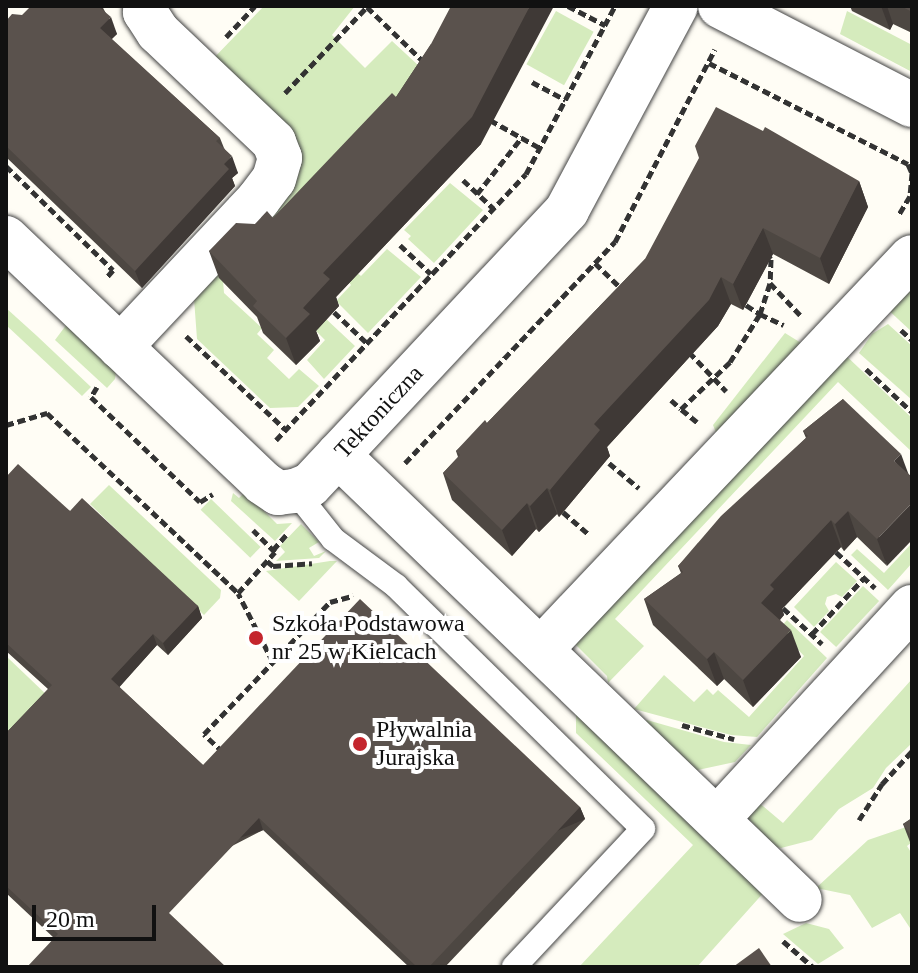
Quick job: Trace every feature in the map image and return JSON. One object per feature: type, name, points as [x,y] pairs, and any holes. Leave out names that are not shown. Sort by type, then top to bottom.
[{"type":"street","points":[[120,347],[274,179],[280,158],[274,142],[158,32],[145,12],[146,6]]},
{"type":"street","name":"Tektoniczna","points":[[295,491],[310,485],[577,196],[676,6]]},
{"type":"street","points":[[720,6],[912,105]]},
{"type":"street","points":[[6,238],[263,483],[278,493],[295,491]]},
{"type":"street","points":[[542,648],[902,242]]},
{"type":"street","points":[[338,455],[542,648],[800,900]]},
{"type":"street","points":[[717,819],[912,607]]},
{"type":"lane","points":[[295,491],[333,539],[396,586],[643,829],[514,967]]},
{"type":"path","points":[[255,124],[367,6],[428,66]]},
{"type":"path","points":[[568,6],[605,25]]},
{"type":"path","points":[[267,448],[526,174],[615,6]]},
{"type":"path","points":[[709,63],[908,164],[912,173],[902,242]]},
{"type":"path","points":[[532,82],[566,100]]},
{"type":"path","points":[[483,115],[540,148]]},
{"type":"path","points":[[477,194],[522,137]]},
{"type":"path","points":[[463,180],[494,209]]},
{"type":"path","points":[[400,245],[431,274]]},
{"type":"path","points":[[681,409],[730,362],[760,314],[770,283],[771,259],[763,250]]},
{"type":"path","points":[[595,263],[633,300]]},
{"type":"path","points":[[770,283],[802,317]]},
{"type":"path","points":[[746,305],[784,325]]},
{"type":"path","points":[[156,308],[285,429]]},
{"type":"path","points":[[334,312],[367,343]]},
{"type":"path","points":[[876,379],[882,371]]},
{"type":"path","points":[[671,400],[702,426]]},
{"type":"path","points":[[6,425],[47,413],[238,593],[273,662]]},
{"type":"path","points":[[609,463],[643,490]]},
{"type":"path","points":[[563,512],[597,542]]},
{"type":"path","points":[[238,593],[275,552],[242,519]]},
{"type":"path","points":[[812,634],[864,578]]},
{"type":"path","points":[[227,756],[204,734],[330,602],[340,597],[358,596]]},
{"type":"path","points":[[783,608],[829,650]]},
{"type":"path","points":[[859,820],[882,784],[912,751]]},
{"type":"path","points":[[785,944],[813,967]]},
{"type":"green space","points":[[264,6],[355,6],[332,35],[365,68],[392,41],[432,78],[249,245],[294,182],[210,62]]},
{"type":"green space","points":[[556,11],[594,32],[564,85],[526,64]]},
{"type":"green space","points":[[847,11],[912,45],[912,72],[840,34]]},
{"type":"green space","points":[[450,183],[483,210],[434,263],[408,239],[411,236],[404,230]]},
{"type":"green space","points":[[387,249],[421,277],[368,333],[336,301],[351,285],[347,280],[355,271],[361,276]]},
{"type":"green space","points":[[221,255],[224,293],[262,328],[257,334],[274,350],[267,358],[289,379],[299,369],[319,386],[298,407],[270,408],[197,339],[193,285]]},
{"type":"green space","points":[[912,277],[912,332],[884,306]]},
{"type":"green space","points":[[6,308],[91,387],[82,396],[6,325]]},
{"type":"green space","points":[[325,318],[355,346],[324,379],[307,360],[325,340],[313,328]]},
{"type":"green space","points":[[67,324],[116,371],[115,379],[107,388],[55,340]]},
{"type":"green space","points":[[888,324],[912,346],[912,400],[859,353],[872,334]]},
{"type":"green space","points":[[785,333],[806,346],[717,435],[713,425]]},
{"type":"green space","points":[[841,351],[912,418],[912,452],[838,382],[615,619],[644,646],[608,683],[607,676],[571,640]]},
{"type":"green space","points":[[109,485],[221,590],[220,598],[204,615],[90,504]]},
{"type":"green space","points":[[245,492],[277,524],[292,523],[275,541],[231,501],[233,493],[239,498]]},
{"type":"green space","points":[[211,499],[261,547],[250,558],[201,510]]},
{"type":"green space","points":[[301,524],[319,542],[309,548],[314,556],[326,551],[319,558],[276,561],[285,552],[280,546]]},
{"type":"green space","points":[[912,543],[912,563],[888,590],[851,555],[857,549],[884,573]]},
{"type":"green space","points":[[337,561],[299,601],[266,571]]},
{"type":"green space","points":[[836,562],[857,581],[842,597],[836,594],[827,597],[825,604],[829,611],[814,627],[794,607]]},
{"type":"green space","points":[[863,586],[879,601],[836,647],[820,632]]},
{"type":"green space","points":[[787,620],[827,658],[757,737],[731,735],[634,709],[664,675],[694,702],[707,689],[713,695],[718,690],[749,717],[804,656],[779,629]]},
{"type":"green space","points":[[6,656],[50,698],[6,744]]},
{"type":"green space","points":[[912,679],[912,743],[886,768],[873,788],[839,809],[812,840],[781,848],[774,846],[748,818],[758,802],[783,823]]},
{"type":"green space","points":[[576,705],[767,889],[697,967],[579,967],[693,845],[576,733]]},
{"type":"green space","points":[[647,720],[724,742],[751,745],[735,762],[693,771],[641,724]]},
{"type":"green space","points":[[912,825],[912,842],[907,846],[912,854],[912,931],[900,913],[872,928],[850,895],[816,888],[868,840]]},
{"type":"green space","points":[[806,923],[829,929],[844,948],[818,964],[783,934]]},
{"type":"building","points":[[31,6],[98,6],[111,17],[100,28],[220,138],[216,141],[232,156],[224,164],[229,169],[135,271],[6,146],[6,21],[12,14],[22,15]]},
{"type":"building","points":[[451,6],[530,6],[472,117],[323,273],[330,279],[303,308],[310,314],[286,338],[253,306],[257,301],[209,251],[236,223],[255,224],[267,211],[273,218],[392,93],[396,97],[431,44]]},
{"type":"building","points":[[716,107],[763,131],[765,127],[859,181],[820,258],[763,228],[733,284],[721,277],[709,300],[594,424],[600,430],[550,490],[547,488],[530,506],[527,503],[502,530],[443,473],[460,455],[456,451],[485,420],[487,423],[645,259],[699,158],[695,146]]},
{"type":"building","points":[[843,399],[901,454],[894,461],[912,477],[912,503],[877,539],[848,511],[835,524],[831,520],[770,585],[774,589],[761,603],[791,630],[743,680],[714,652],[707,659],[644,599],[683,572],[678,566],[721,516],[808,436],[803,431]]},
{"type":"building","points":[[18,464],[70,511],[82,498],[198,606],[163,643],[153,634],[111,679],[203,765],[360,599],[580,807],[429,967],[417,967],[259,818],[169,913],[226,967],[27,967],[58,934],[6,886],[6,733],[52,685],[6,643],[6,477]]},
{"type":"building","points":[[912,818],[912,837],[903,824]]},
{"type":"building","points":[[759,948],[772,967],[733,967]]},
{"type":"place","name":"Szkoła Podstawowa nr 25 w Kielcach","points":[[256,638]]},
{"type":"place","name":"Pływalnia Jurajska","points":[[360,744]]}]
